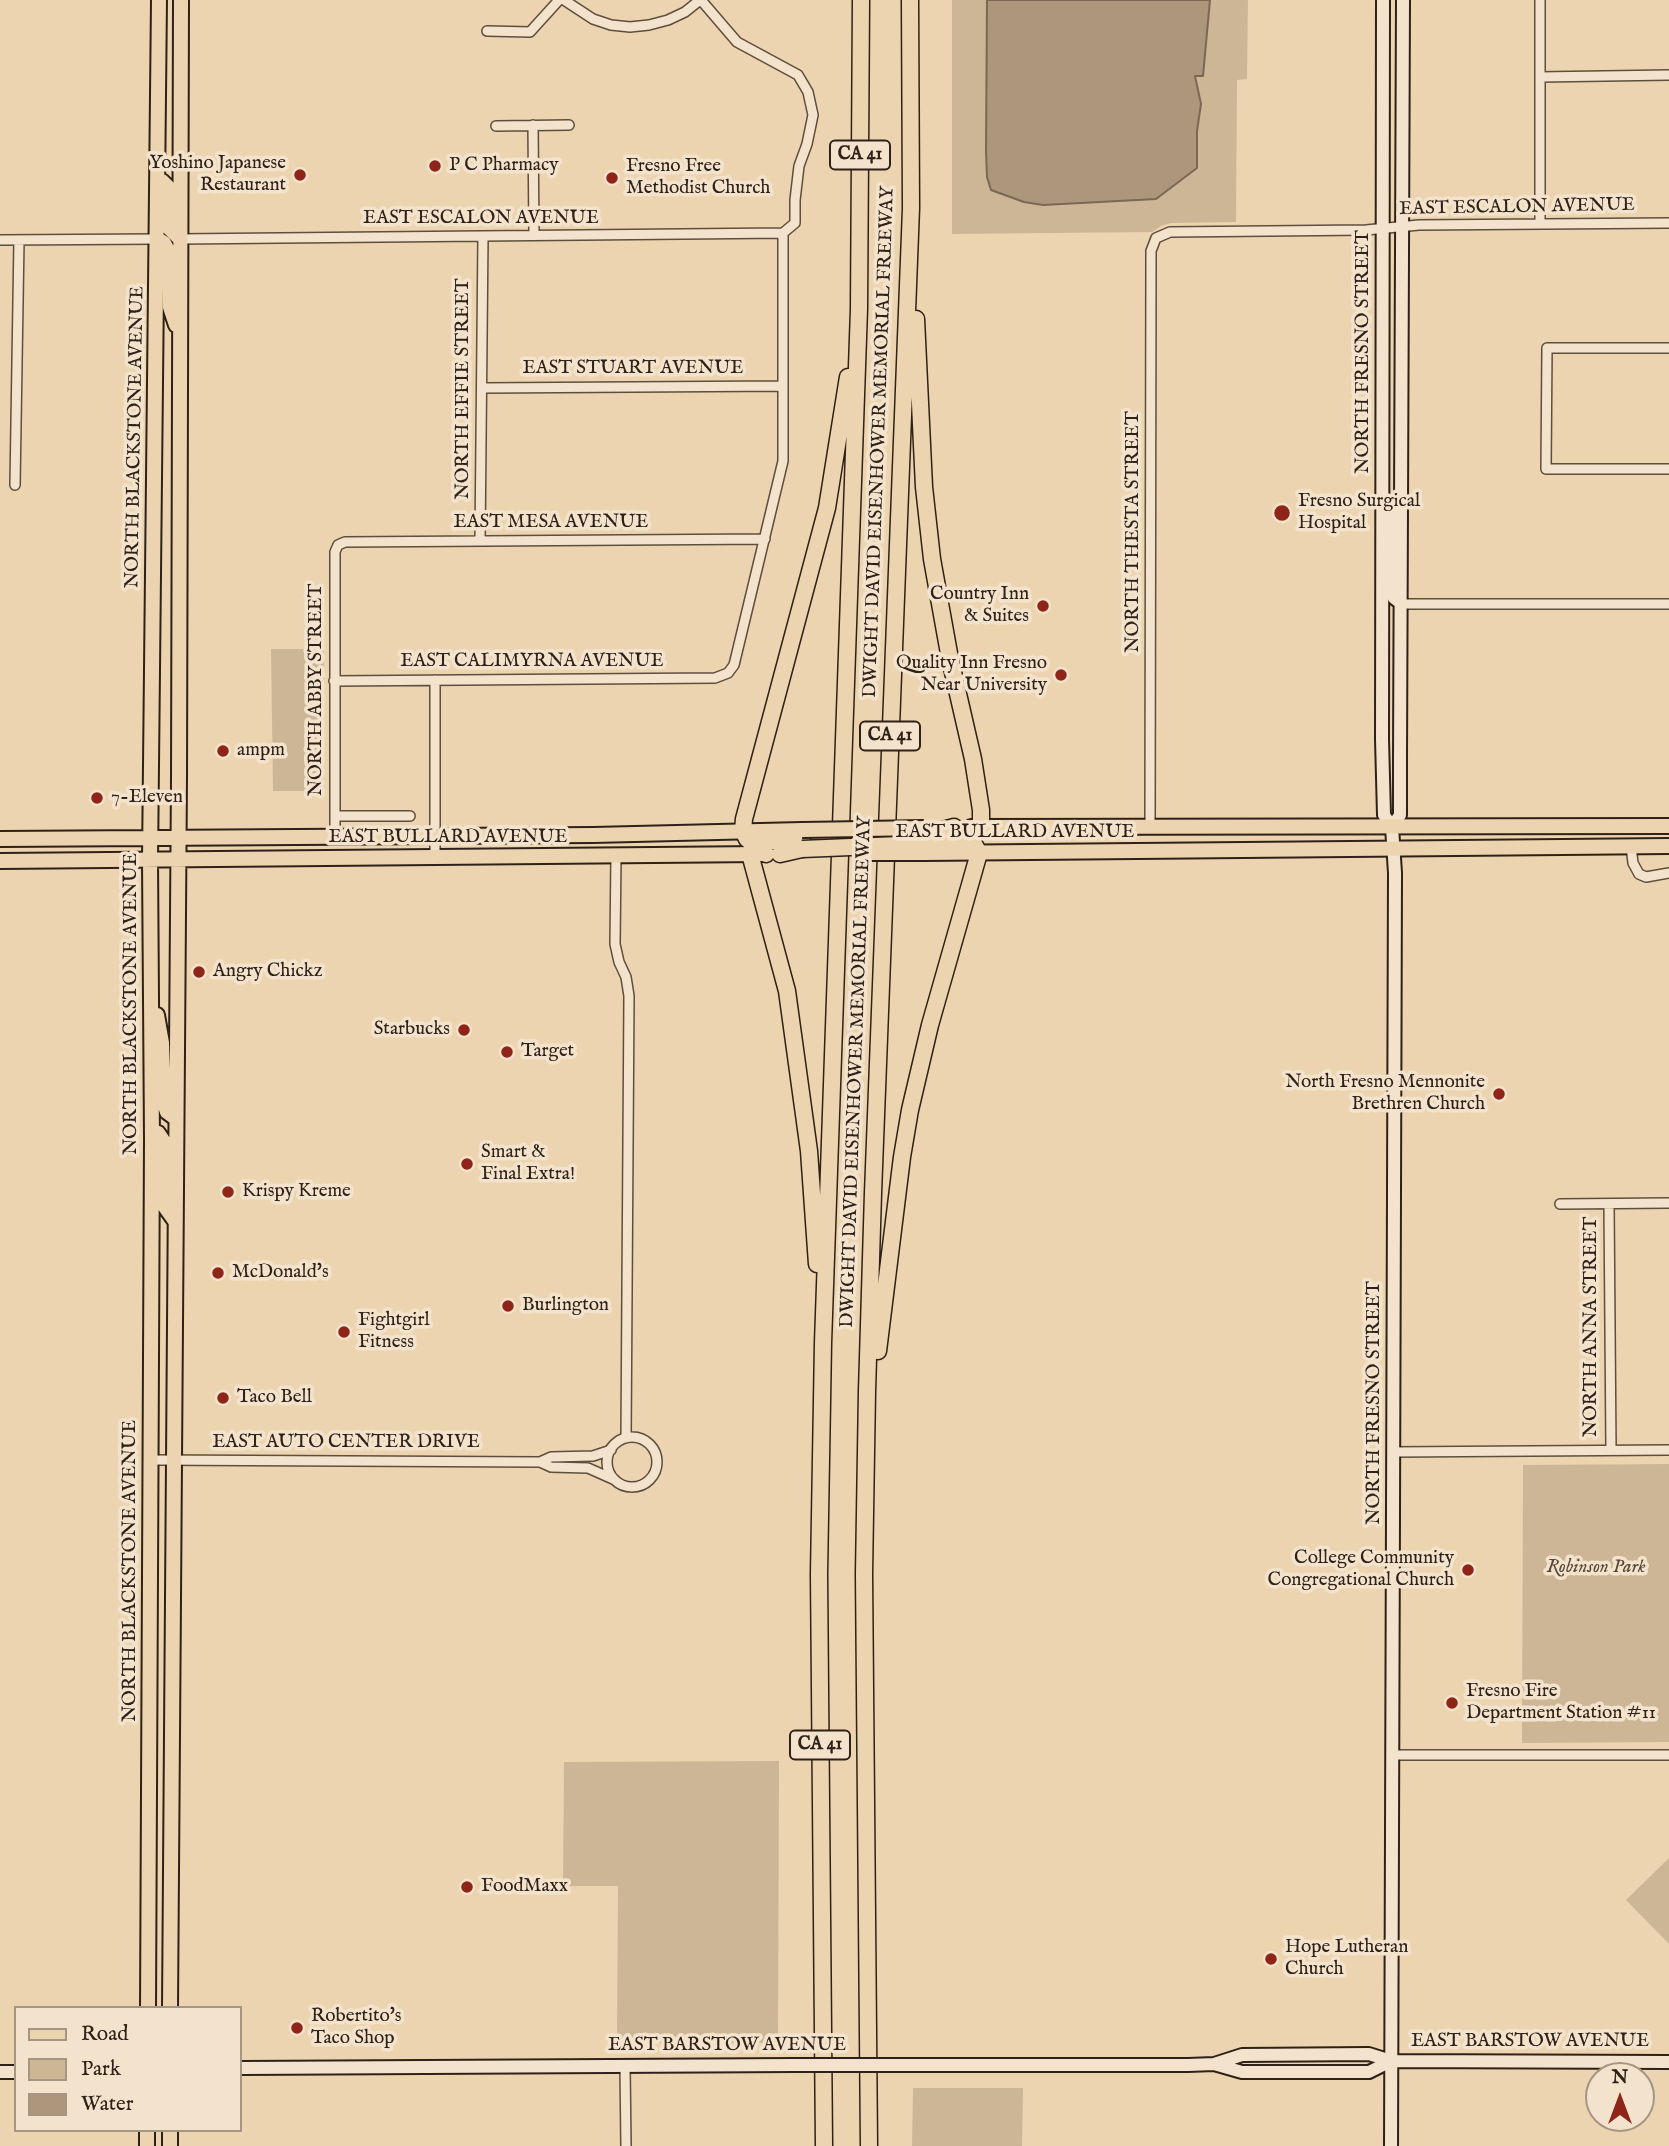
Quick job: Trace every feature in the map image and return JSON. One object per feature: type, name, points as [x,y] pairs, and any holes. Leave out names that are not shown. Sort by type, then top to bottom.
[{"type":"highway","name":"DWIGHT DAVID EISENHOWER MEMORIAL FREEWAY","points":[[824,2146],[819,1574],[823,1343],[859,309],[861,0]]},
{"type":"highway","name":"DWIGHT DAVID EISENHOWER MEMORIAL FREEWAY","points":[[869,2146],[864,1588],[867,1391],[911,208],[910,0]]},
{"type":"highway","points":[[867,1391],[876,1361],[910,1110],[930,1025],[979,853],[976,832],[981,810],[930,547],[924,488],[911,208]]},
{"type":"highway","points":[[763,852],[743,831],[744,819],[827,508],[859,309]]},
{"type":"highway","points":[[924,840],[954,827],[976,832]]},
{"type":"highway","points":[[823,1343],[809,1151],[797,1054],[763,852],[766,841],[802,843],[924,840],[950,843],[976,832]]},
{"type":"highway","points":[[763,852],[802,843]]},
{"type":"main road","name":"NORTH BLACKSTONE AVENUE","points":[[148,2006],[152,1131],[150,860],[159,0]]},
{"type":"main road","points":[[170,2006],[181,0]]},
{"type":"main road","name":"NORTH FRESNO STREET","points":[[1384,0],[1384,815],[1392,827],[1393,849],[1391,2146]]},
{"type":"main road","name":"NORTH FRESNO STREET","points":[[1392,827],[1399,815],[1402,604],[1403,0]]},
{"type":"main road","points":[[158,177],[168,187],[169,228],[180,239]]},
{"type":"main road","points":[[158,239],[164,243],[170,254],[170,307],[179,336]]},
{"type":"main road","points":[[1383,494],[1391,506],[1394,598],[1402,604]]},
{"type":"main road","name":"EAST BULLARD AVENUE","points":[[976,832],[1366,825],[1669,826]]},
{"type":"main road","name":"EAST BULLARD AVENUE","points":[[6,838],[743,831],[802,843]]},
{"type":"main road","points":[[1631,846],[1642,837],[1669,836]]},
{"type":"main road","points":[[0,848],[6,838]]},
{"type":"main road","name":"EAST BULLARD AVENUE","points":[[924,840],[979,853],[1669,846]]},
{"type":"main road","name":"EAST BULLARD AVENUE","points":[[0,860],[615,856],[763,852]]},
{"type":"main road","points":[[150,972],[162,1043],[164,1103],[167,1112],[175,1118]]},
{"type":"main road","points":[[152,1131],[158,1133],[164,1142],[164,1208],[175,1221]]},
{"type":"main road","name":"EAST BARSTOW AVENUE","points":[[242,2068],[1214,2064],[1242,2055],[1368,2054],[1391,2061],[1669,2062]]},
{"type":"street","points":[[487,30],[530,32],[559,0]]},
{"type":"street","points":[[564,0],[593,19],[630,27],[668,20],[685,12],[700,0],[737,42],[798,75],[808,92],[813,115],[799,166],[795,223],[783,233],[783,461],[765,539]]},
{"type":"street","points":[[1540,0],[1540,224]]},
{"type":"street","points":[[1540,77],[1669,75]]},
{"type":"street","points":[[533,125],[534,236]]},
{"type":"street","points":[[496,126],[569,125]]},
{"type":"street","name":"EAST ESCALON AVENUE","points":[[1156,238],[1170,232],[1669,223]]},
{"type":"street","name":"EAST ESCALON AVENUE","points":[[180,239],[783,233]]},
{"type":"street","name":"NORTH EFFIE STREET","points":[[480,541],[483,236]]},
{"type":"street","name":"NORTH THESTA STREET","points":[[1150,827],[1151,251],[1156,238]]},
{"type":"street","points":[[0,240],[158,239]]},
{"type":"street","points":[[15,485],[19,240]]},
{"type":"street","points":[[1669,348],[1547,348],[1546,469],[1669,469]]},
{"type":"street","name":"EAST STUART AVENUE","points":[[483,388],[783,386]]},
{"type":"street","name":"EAST MESA AVENUE","points":[[338,545],[345,542],[765,539]]},
{"type":"street","name":"EAST CALIMYRNA AVENUE","points":[[334,681],[715,678],[728,673],[734,665],[765,539]]},
{"type":"street","name":"NORTH ABBY STREET","points":[[335,836],[335,552],[338,545]]},
{"type":"street","points":[[1402,604],[1669,604]]},
{"type":"street","points":[[435,680],[435,857]]},
{"type":"street","points":[[335,817],[410,817]]},
{"type":"street","points":[[1631,846],[1633,863],[1639,874],[1646,877],[1669,873]]},
{"type":"street","points":[[615,856],[615,944],[629,996],[626,1438]]},
{"type":"street","points":[[1560,1204],[1669,1203]]},
{"type":"street","name":"NORTH ANNA STREET","points":[[1609,1204],[1611,1450]]},
{"type":"street","points":[[638,1437],[651,1445],[655,1452],[656,1467],[653,1474],[642,1484],[627,1486],[615,1480],[607,1464],[616,1443],[626,1438],[638,1437]]},
{"type":"street","name":"EAST AUTO CENTER DRIVE","points":[[540,1462],[551,1457],[593,1456],[611,1450]]},
{"type":"street","points":[[1394,1452],[1669,1450]]},
{"type":"street","name":"EAST AUTO CENTER DRIVE","points":[[151,1460],[540,1462],[551,1466],[589,1468],[615,1480]]},
{"type":"street","points":[[1393,1755],[1669,1755]]},
{"type":"street","points":[[625,2066],[626,2146]]},
{"type":"green space","points":[[952,0],[1248,0],[1247,79],[1237,80],[1236,222],[1171,223],[1152,232],[952,234]]},
{"type":"green space","points":[[271,649],[324,649],[323,791],[273,791]]},
{"type":"green space","name":"Robinson Park","points":[[1669,1464],[1669,1742],[1522,1743],[1523,1465]]},
{"type":"green space","points":[[779,1761],[778,2043],[617,2043],[618,1886],[563,1886],[564,1762]]},
{"type":"green space","points":[[1669,1858],[1669,1944],[1626,1900]]},
{"type":"green space","points":[[913,2088],[1023,2088],[1022,2146],[912,2146]]},
{"type":"water","points":[[987,0],[1210,0],[1203,76],[1195,76],[1201,104],[1197,131],[1197,168],[1156,199],[1043,205],[1024,202],[991,190],[987,177],[986,151]]},
{"type":"place","name":"P C Pharmacy","points":[[435,166]]},
{"type":"place","name":"Yoshino Japanese Restaurant","points":[[300,175]]},
{"type":"place","name":"Fresno Free Methodist Church","points":[[612,178]]},
{"type":"place","name":"Fresno Surgical Hospital","points":[[1282,513]]},
{"type":"place","name":"Country Inn & Suites","points":[[1043,606]]},
{"type":"place","name":"Quality Inn Fresno Near University","points":[[1061,675]]},
{"type":"place","name":"ampm","points":[[223,751]]},
{"type":"place","name":"7-Eleven","points":[[97,798]]},
{"type":"place","name":"Angry Chickz","points":[[199,972]]},
{"type":"place","name":"Starbucks","points":[[464,1030]]},
{"type":"place","name":"Target","points":[[507,1052]]},
{"type":"place","name":"North Fresno Mennonite Brethren Church","points":[[1499,1094]]},
{"type":"place","name":"Smart & Final Extra!","points":[[467,1164]]},
{"type":"place","name":"Krispy Kreme","points":[[228,1192]]},
{"type":"place","name":"McDonald's","points":[[218,1273]]},
{"type":"place","name":"Burlington","points":[[508,1306]]},
{"type":"place","name":"Fightgirl Fitness","points":[[344,1332]]},
{"type":"place","name":"Taco Bell","points":[[223,1398]]},
{"type":"place","name":"College Community Congregational Church","points":[[1468,1570]]},
{"type":"place","name":"Fresno Fire Department Station #11","points":[[1452,1703]]},
{"type":"place","name":"FoodMaxx","points":[[467,1887]]},
{"type":"place","name":"Hope Lutheran Church","points":[[1271,1959]]},
{"type":"place","name":"Robertito's Taco Shop","points":[[297,2028]]}]
